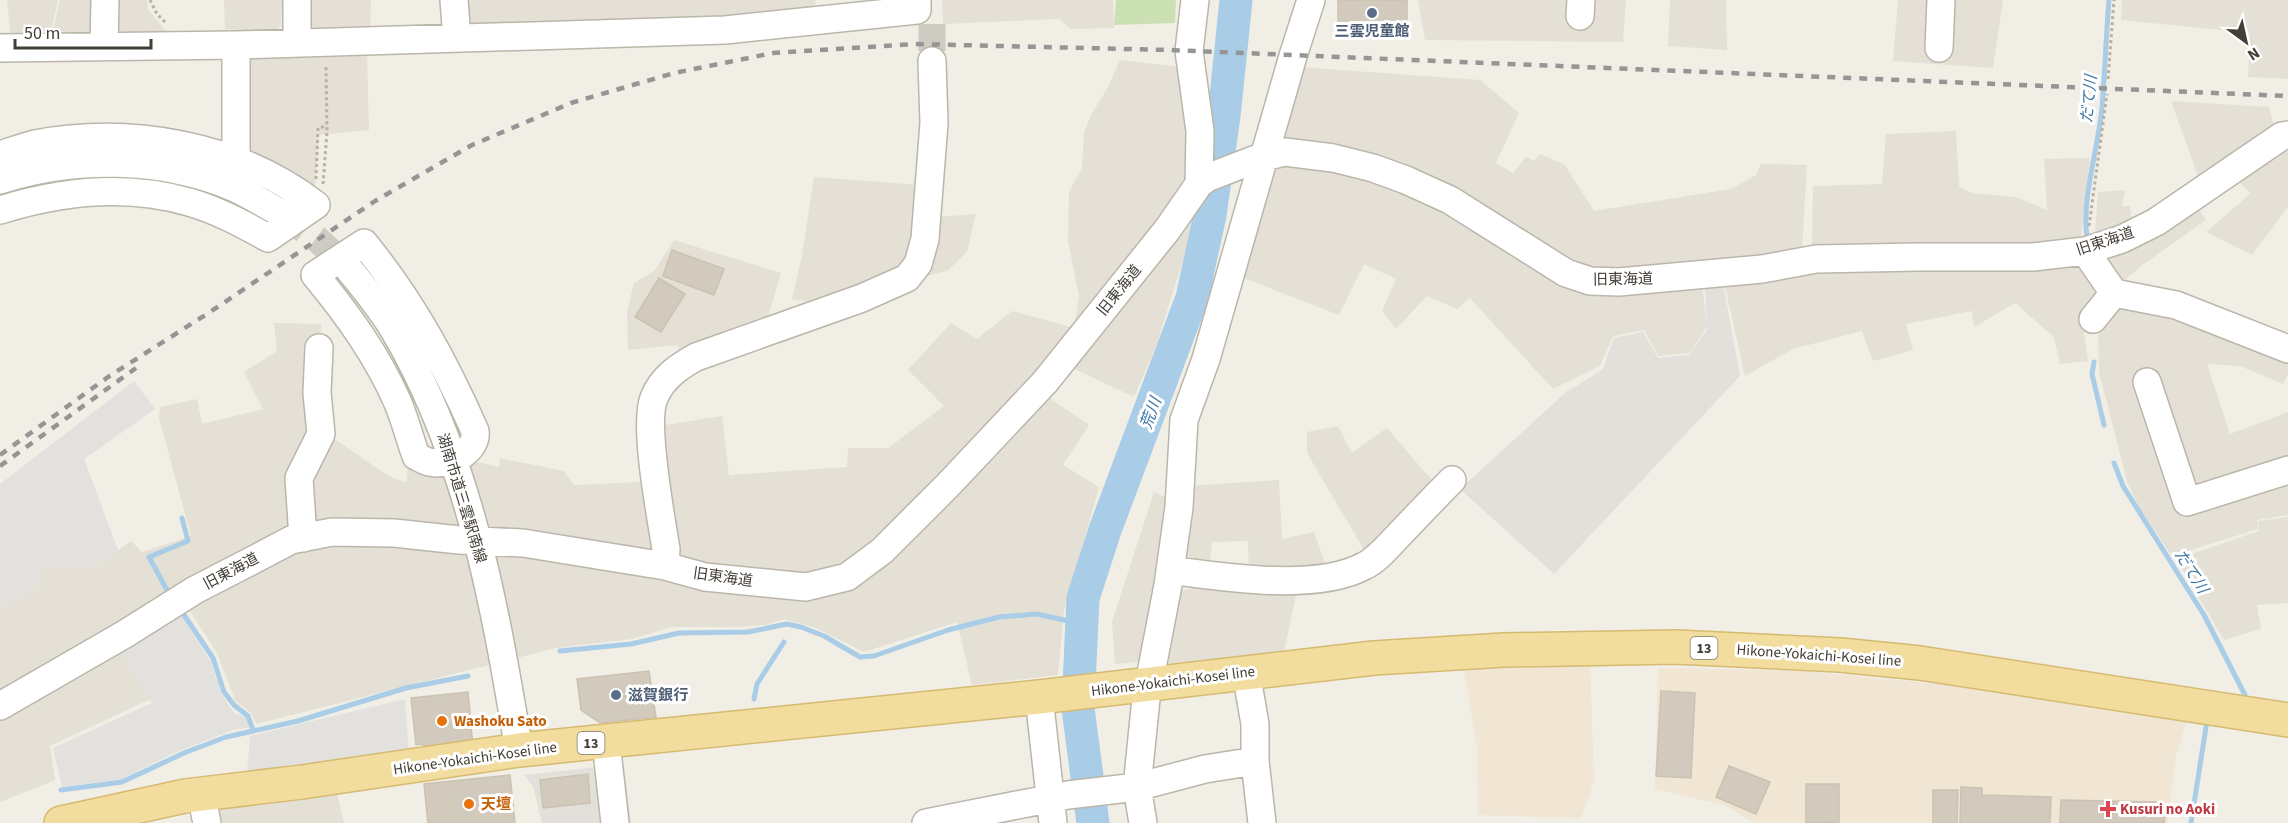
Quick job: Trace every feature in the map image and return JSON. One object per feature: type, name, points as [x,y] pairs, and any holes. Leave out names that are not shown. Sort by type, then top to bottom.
[{"type":"main road","name":"Hikone-Yokaichi-Kosei line","points":[[61,823],[204,808],[302,782],[519,750],[1053,695],[1374,658],[1504,650],[1688,647],[1840,655],[1920,663],[2288,720]]},
{"type":"street","points":[[104,46],[105,0]]},
{"type":"street","points":[[297,0],[297,43]]},
{"type":"street","points":[[454,0],[457,38]]},
{"type":"street","points":[[0,48],[236,45],[725,30],[825,10],[917,10],[917,0]]},
{"type":"street","points":[[1195,0],[1190,51],[1200,131],[1198,183]]},
{"type":"street","points":[[1143,823],[1133,788],[1179,507],[1184,420],[1206,359],[1260,158],[1311,0]]},
{"type":"street","points":[[1939,48],[1941,0]]},
{"type":"street","points":[[236,45],[236,160]]},
{"type":"street","points":[[665,566],[666,549],[651,436],[650,412],[654,397],[662,383],[675,369],[696,357],[862,298],[908,278],[918,264],[925,239],[933,144],[932,61]]},
{"type":"street","name":"旧東海道","points":[[0,706],[125,634],[195,590],[291,540],[332,532],[394,533],[523,543],[665,566],[705,577],[806,587],[847,577],[882,551],[1045,382],[1167,230],[1198,183],[1260,158],[1285,152],[1333,158],[1373,168],[1450,200],[1566,273],[1590,281],[1619,282],[1762,269],[1816,259],[2033,257],[2085,251],[2122,239],[2156,222],[2282,136],[2288,135]]},
{"type":"street","points":[[0,155],[34,144],[88,138],[127,137],[187,147],[236,160],[293,187],[316,205],[268,238],[231,218],[190,202],[146,193],[67,194],[0,210]]},
{"type":"street","points":[[0,180],[62,166],[109,162],[147,165],[191,173],[235,188],[283,214]]},
{"type":"street","points":[[364,243],[393,279],[428,334],[450,375],[475,431],[474,445],[452,460],[431,463],[416,456],[399,405],[380,366],[354,324],[315,275],[364,243]]},
{"type":"street","points":[[2085,251],[2097,272],[2114,293],[2176,305],[2288,349]]},
{"type":"street","name":"湖南市道三雲駅南線","points":[[348,268],[371,296],[402,345],[429,399],[452,460],[478,541],[496,615],[519,750]]},
{"type":"street","points":[[2093,319],[2114,293]]},
{"type":"street","points":[[303,538],[299,478],[321,434],[317,393],[319,348]]},
{"type":"street","points":[[2147,382],[2187,502],[2288,470]]},
{"type":"street","points":[[1170,570],[1251,580],[1309,579],[1342,575],[1366,566],[1452,480]]},
{"type":"street","points":[[1246,672],[1256,724],[1255,761],[1262,823]]},
{"type":"street","points":[[1053,695],[1057,806]]},
{"type":"street","points":[[606,742],[615,823]]},
{"type":"street","points":[[926,823],[1057,806],[1205,769],[1255,761]]},
{"type":"path","points":[[2108,80],[2114,0]]},
{"type":"path","points":[[323,187],[327,126],[326,42]]},
{"type":"path","points":[[2085,251],[2100,158],[2107,94]]},
{"type":"path","points":[[316,182],[318,128],[327,126]]},
{"type":"shaded area","points":[[7,0],[58,0],[50,36],[11,38]]},
{"type":"shaded area","points":[[60,0],[100,0],[100,26],[89,37],[52,35]]},
{"type":"shaded area","points":[[110,0],[147,0],[148,9],[170,34],[115,36]]},
{"type":"shaded area","points":[[224,0],[282,0],[281,26],[273,32],[225,29]]},
{"type":"shaded area","points":[[300,0],[371,0],[370,33],[315,37],[301,24]]},
{"type":"shaded area","points":[[463,0],[815,0],[816,3],[808,11],[466,34]]},
{"type":"shaded area","points":[[942,0],[1113,0],[1114,28],[1071,29],[1059,19],[943,24]]},
{"type":"shaded area","points":[[1418,0],[1573,0],[1572,15],[1594,14],[1594,0],[1626,0],[1623,42],[1425,40]]},
{"type":"shaded area","points":[[1670,0],[1726,0],[1727,50],[1668,46]]},
{"type":"shaded area","points":[[1898,0],[2003,0],[1993,68],[1893,61]]},
{"type":"shaded area","points":[[2122,0],[2288,0],[2288,79],[2248,77],[2250,33],[2121,20]]},
{"type":"shaded area","points":[[367,51],[369,130],[319,135],[315,187],[290,169],[247,150],[244,62],[254,54]]},
{"type":"shaded area","points":[[1120,60],[1181,67],[1198,139],[1182,188],[1196,219],[1156,346],[1134,397],[1066,365],[1045,395],[1089,425],[1063,465],[1099,487],[1064,610],[1058,675],[972,685],[957,622],[864,652],[816,628],[785,619],[765,625],[672,627],[632,639],[556,648],[256,724],[251,713],[235,700],[217,653],[177,591],[110,633],[151,699],[50,746],[55,780],[0,802],[0,606],[37,588],[43,567],[95,567],[131,541],[142,552],[191,536],[159,418],[160,407],[197,399],[202,424],[263,409],[244,372],[277,351],[274,323],[321,324],[323,431],[387,475],[406,483],[411,440],[460,458],[499,467],[500,458],[564,471],[574,485],[664,481],[659,426],[722,416],[729,475],[847,467],[848,448],[888,448],[944,406],[908,370],[951,323],[977,339],[1012,311],[1074,328],[1079,297],[1068,240],[1069,192],[1082,168],[1084,133]]},
{"type":"shaded area","points":[[1299,67],[1480,80],[1519,113],[1496,163],[1513,173],[1526,157],[1534,161],[1540,154],[1565,165],[1594,211],[1731,189],[1756,175],[1761,164],[1807,165],[1802,250],[1761,258],[1595,277],[1423,177],[1280,146]]},
{"type":"shaded area","points":[[2171,101],[2269,107],[2275,131],[2200,182]]},
{"type":"shaded area","points":[[1956,131],[1959,186],[1972,193],[2016,197],[2047,210],[2044,159],[2090,158],[2080,245],[1812,251],[1813,186],[1882,184],[1886,134]]},
{"type":"shaded area","points":[[2288,148],[2288,207],[2252,255],[2206,232],[2251,193],[2240,183]]},
{"type":"shaded area","points":[[1319,163],[1388,178],[1590,289],[1623,297],[1702,284],[1707,327],[1690,353],[1658,356],[1644,330],[1613,336],[1600,366],[1553,389],[1470,298],[1457,309],[1427,296],[1396,329],[1382,311],[1396,279],[1364,264],[1339,315],[1236,275],[1270,165]]},
{"type":"shaded area","points":[[814,177],[921,185],[918,243],[900,272],[815,303],[792,299],[802,255]]},
{"type":"shaded area","points":[[2125,190],[2122,206],[2130,206],[2132,226],[2094,245],[2098,192]]},
{"type":"shaded area","points":[[2196,205],[2206,220],[2141,266],[2116,288],[2093,258]]},
{"type":"shaded area","points":[[976,214],[967,252],[947,271],[926,276],[936,217]]},
{"type":"shaded area","points":[[674,240],[781,273],[766,324],[681,356],[678,345],[628,350],[627,312],[634,283],[655,270]]},
{"type":"shaded area","points":[[2084,258],[2105,296],[2082,319],[2088,361],[2060,364],[2054,337],[2015,303],[1974,327],[1972,311],[1906,324],[1913,350],[1873,361],[1862,331],[1793,349],[1745,376],[1724,282],[1815,264]]},
{"type":"shaded area","points":[[1723,283],[1740,376],[1554,574],[1460,489],[1565,393],[1603,369],[1614,338],[1643,332],[1658,358],[1689,355],[1707,330],[1705,284]]},
{"type":"shaded area","points":[[2121,302],[2187,321],[2288,358],[2288,374],[2283,384],[2240,366],[2207,364],[2230,434],[2288,412],[2288,460],[2184,510],[2288,478],[2288,515],[2257,520],[2258,529],[2172,556],[2138,506],[2127,481],[2099,372],[2098,327]]},
{"type":"shaded area","points":[[134,381],[155,409],[84,459],[118,550],[95,567],[44,567],[37,588],[0,606],[0,484]]},
{"type":"shaded area","points":[[1338,426],[1352,453],[1387,428],[1436,485],[1367,555],[1307,453],[1307,432]]},
{"type":"shaded area","points":[[1279,480],[1282,539],[1314,532],[1328,572],[1249,577],[1248,541],[1212,542],[1209,568],[1182,565],[1187,486]]},
{"type":"shaded area","points":[[1154,492],[1172,500],[1151,646],[1138,662],[1115,664],[1112,622]]},
{"type":"shaded area","points":[[2288,517],[2288,603],[2257,605],[2261,629],[2224,640],[2176,559],[2259,531],[2258,521]]},
{"type":"shaded area","points":[[1200,587],[1296,595],[1284,652],[1165,664],[1174,592]]},
{"type":"shaded area","points":[[175,605],[211,662],[222,695],[234,713],[247,717],[249,728],[235,729],[174,753],[122,779],[62,787],[53,748],[152,703],[116,644]]},
{"type":"shaded area","points":[[1590,662],[1594,781],[1581,818],[1478,815],[1477,749],[1464,669]]},
{"type":"shaded area","points":[[1658,668],[1804,671],[1967,687],[2187,720],[2176,756],[2168,823],[1755,823],[1723,805],[1655,789]]},
{"type":"shaded area","points":[[405,699],[409,754],[247,773],[250,736]]},
{"type":"shaded area","points":[[624,764],[631,823],[542,823],[533,786],[524,775]]},
{"type":"shaded area","points":[[337,794],[344,823],[215,823],[213,810]]},
{"type":"green space","points":[[1116,0],[1176,0],[1175,23],[1114,25]]},
{"type":"building","name":"三雲児童館","points":[[1338,0],[1407,0],[1407,26],[1338,27]]},
{"type":"building","points":[[672,250],[724,269],[714,295],[663,276]]},
{"type":"building","points":[[659,278],[685,294],[661,332],[635,317]]},
{"type":"building","name":"滋賀銀行","points":[[649,671],[656,717],[600,723],[581,710],[577,679]]},
{"type":"building","points":[[1661,691],[1695,693],[1691,778],[1656,776]]},
{"type":"building","name":"Washoku Sato","points":[[468,692],[473,747],[424,753],[423,744],[416,745],[411,698]]},
{"type":"building","points":[[1729,766],[1770,782],[1756,814],[1716,797]]},
{"type":"building","points":[[588,774],[590,803],[543,808],[540,780]]},
{"type":"building","name":"天壇","points":[[510,775],[515,823],[428,823],[424,784]]},
{"type":"building","points":[[1806,784],[1839,784],[1839,822],[1806,823]]},
{"type":"building","points":[[1961,787],[1982,788],[1982,795],[2051,797],[2050,823],[1960,823]]},
{"type":"building","points":[[1933,790],[1958,790],[1957,823],[1933,823]]},
{"type":"building","name":"Kusuri no Aoki","points":[[2061,800],[2156,802],[2155,815],[2165,816],[2164,823],[2060,823]]},
{"type":"waterway","name":"荒川","points":[[1093,823],[1078,708],[1083,598],[1105,530],[1192,298],[1210,215],[1224,116],[1236,0]]},
{"type":"waterway","name":"だて川","points":[[2087,237],[2086,207],[2102,107],[2109,0]]},
{"type":"waterway","name":"だて川","points":[[2094,362],[2092,374],[2104,425]]},
{"type":"waterway","name":"だて川","points":[[2114,463],[2123,486],[2204,615],[2245,695]]},
{"type":"waterway","points":[[167,590],[149,557],[188,541],[182,518]]},
{"type":"waterway","points":[[180,609],[213,658],[224,692],[234,705],[248,716],[253,730]]},
{"type":"waterway","points":[[560,651],[631,644],[679,633],[748,632],[787,624],[824,636],[860,657],[874,656],[948,630],[999,617],[1037,614],[1082,624]]},
{"type":"waterway","points":[[754,699],[757,684],[784,642]]},
{"type":"waterway","points":[[61,790],[122,782],[184,753],[226,737],[298,721],[406,688],[468,676]]},
{"type":"waterway","name":"だて川","points":[[2191,823],[2206,727]]},
{"type":"tunnel","points":[[932,24],[932,61]]},
{"type":"tunnel","points":[[283,214],[318,240],[348,268]]},
{"type":"railway","points":[[0,455],[108,377],[210,312],[375,201],[472,145],[571,103],[674,73],[773,53],[914,44],[1170,50],[2288,96]]},
{"type":"railway","points":[[0,466],[136,368]]},
{"type":"place","name":"三雲児童館","points":[[1372,13]]},
{"type":"place","name":"滋賀銀行","points":[[616,695]]},
{"type":"place","name":"Washoku Sato","points":[[442,721]]},
{"type":"place","name":"天壇","points":[[469,804]]},
{"type":"place","name":"Kusuri no Aoki","points":[[2108,809]]}]
